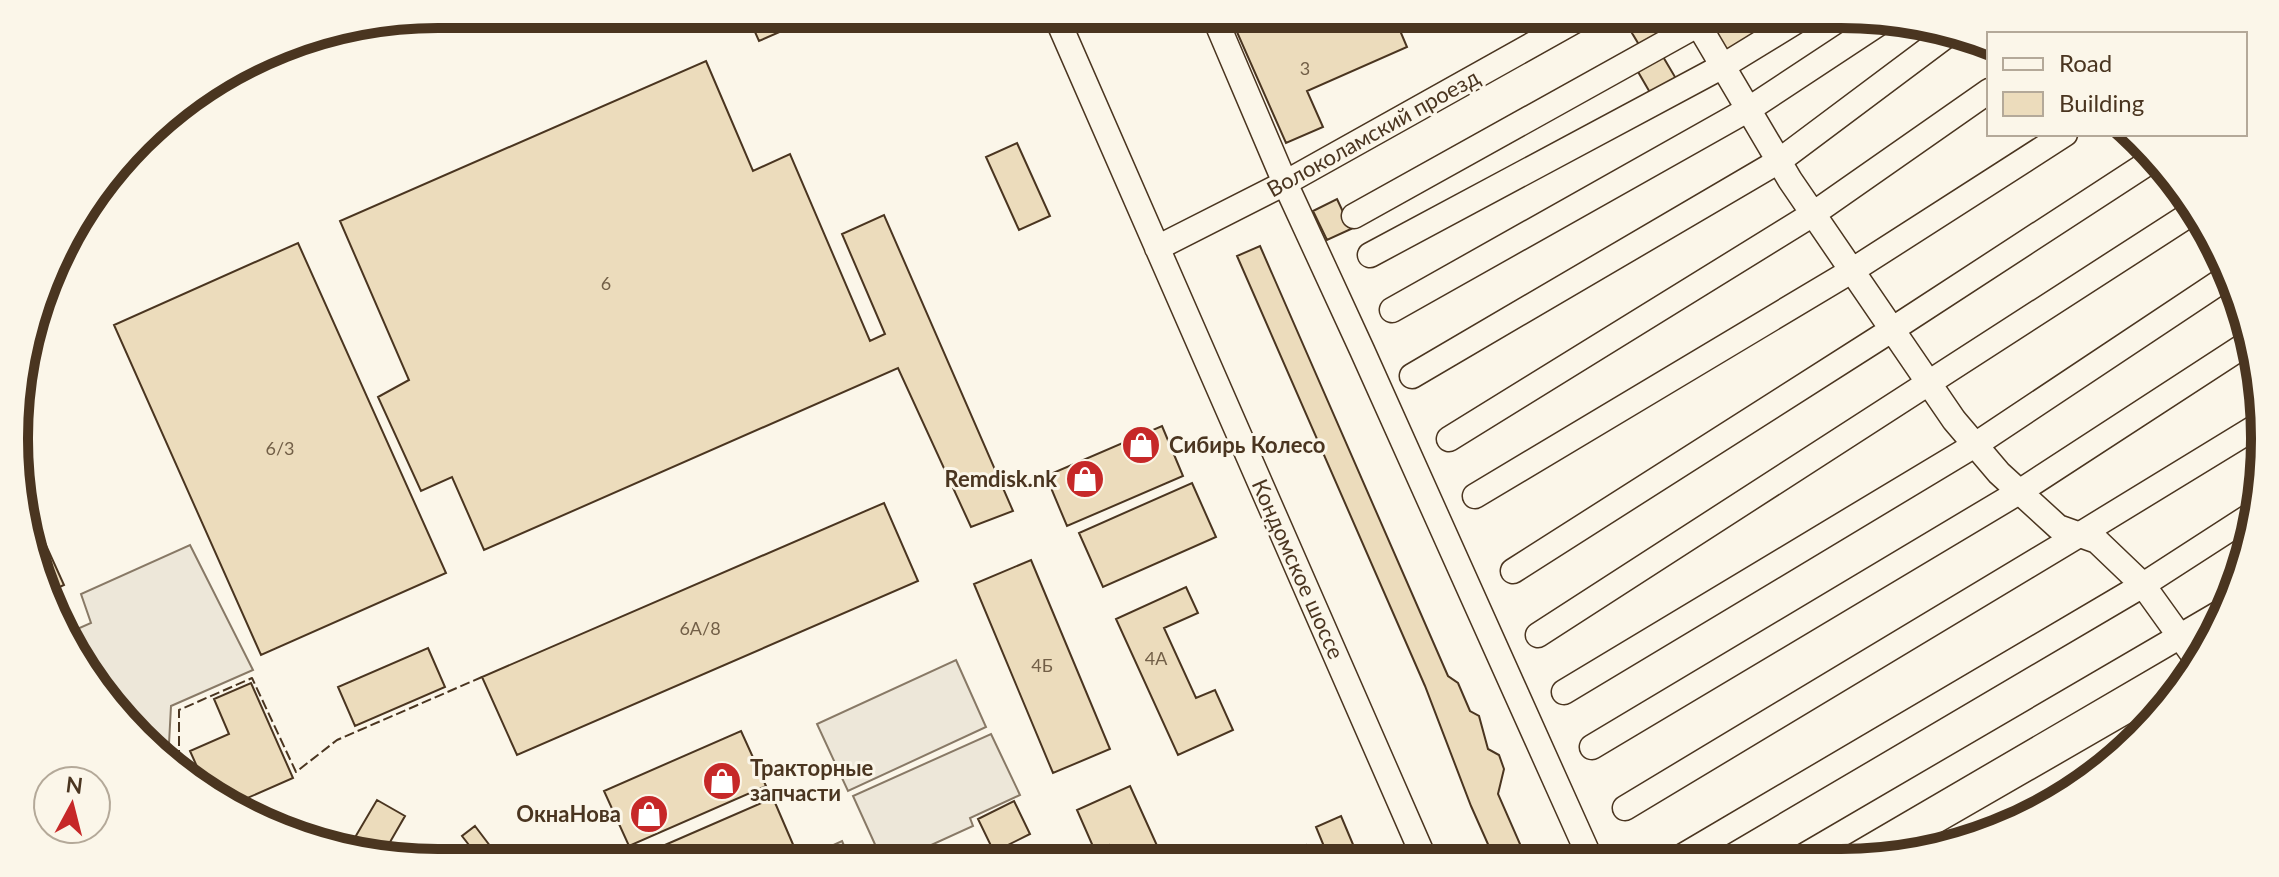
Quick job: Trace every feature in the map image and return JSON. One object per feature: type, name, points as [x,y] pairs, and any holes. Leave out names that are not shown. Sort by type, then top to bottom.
[{"type":"street","name":"Кондомское шоссе","points":[[1061,28],[1420,849]]},
{"type":"street","points":[[1219,28],[1285,183],[1586,849]]},
{"type":"street","name":"Волоколамский проезд","points":[[1157,248],[1285,183],[1562,28]]},
{"type":"street","points":[[1354,216],[1685,28]]},
{"type":"street","points":[[1707,28],[1723,66],[1779,161],[1954,420],[1999,473],[2058,527],[2097,541],[2143,585],[2191,652]]},
{"type":"street","points":[[1370,255],[1723,66],[1785,28]]},
{"type":"street","points":[[1392,310],[1749,109],[1870,29]]},
{"type":"street","points":[[1412,376],[1779,161],[1940,40]]},
{"type":"street","points":[[1449,439],[1813,214],[1987,92]]},
{"type":"street","points":[[1475,496],[1853,270],[2062,136]]},
{"type":"street","points":[[1513,571],[2146,164]]},
{"type":"street","points":[[1538,635],[2186,217]]},
{"type":"street","points":[[1564,692],[1975,445],[2220,282]]},
{"type":"street","points":[[1592,747],[2019,492],[2241,348]]},
{"type":"street","points":[[1625,808],[2251,430]]},
{"type":"street","points":[[1695,849],[2143,585],[2243,521]]},
{"type":"street","points":[[1816,849],[2209,619]]},
{"type":"street","points":[[1983,823],[2101,755]]},
{"type":"shaded area","points":[[190,545],[253,670],[171,706],[169,748],[130,709],[83,644],[75,630],[91,623],[81,594]]},
{"type":"shaded area","points":[[956,660],[986,727],[848,791],[817,724]]},
{"type":"shaded area","points":[[991,734],[1020,795],[970,818],[973,826],[923,849],[877,849],[853,796]]},
{"type":"shaded area","points":[[842,841],[845,849],[824,849]]},
{"type":"building","points":[[753,28],[789,28],[759,41]]},
{"type":"building","points":[[1235,28],[1399,28],[1407,47],[1307,91],[1323,127],[1286,143]]},
{"type":"building","points":[[1640,28],[1653,28],[1658,37],[1641,48],[1632,33]]},
{"type":"building","points":[[1716,28],[1760,28],[1762,32],[1725,54],[1711,31]]},
{"type":"building","points":[[1662,55],[1678,82],[1652,96],[1637,70]]},
{"type":"building","points":[[706,61],[753,171],[790,154],[870,341],[885,334],[842,234],[884,215],[1013,511],[971,527],[898,368],[484,550],[452,477],[421,491],[378,397],[409,380],[340,221]]},
{"type":"building","points":[[1017,143],[1050,216],[1019,230],[986,157]]},
{"type":"building","points":[[1337,199],[1351,229],[1327,240],[1313,211]]},
{"type":"building","points":[[298,243],[446,573],[261,655],[114,325]]},
{"type":"building","points":[[1260,246],[1448,676],[1458,683],[1470,711],[1479,716],[1488,749],[1499,755],[1504,769],[1498,794],[1522,849],[1490,849],[1425,686],[1237,256]]},
{"type":"building","points":[[1162,426],[1183,476],[1067,526],[1046,476]]},
{"type":"building","points":[[1192,483],[1216,537],[1103,587],[1079,533]]},
{"type":"building","points":[[884,503],[918,581],[517,755],[482,677]]},
{"type":"building","points":[[38,527],[64,585],[56,589]]},
{"type":"building","points":[[1031,560],[1110,749],[1053,773],[974,584]]},
{"type":"building","points":[[1186,587],[1198,613],[1164,628],[1196,698],[1215,690],[1233,730],[1178,755],[1116,619]]},
{"type":"building","points":[[428,648],[445,687],[355,726],[338,687]]},
{"type":"building","points":[[251,683],[293,778],[244,800],[199,772],[190,751],[229,734],[214,699]]},
{"type":"building","points":[[741,731],[766,786],[629,846],[604,791]]},
{"type":"building","points":[[1130,786],[1159,849],[1111,849],[1109,845],[1094,849],[1077,810]]},
{"type":"building","points":[[773,798],[795,849],[656,849]]},
{"type":"building","points":[[377,800],[405,816],[388,845],[353,840]]},
{"type":"building","points":[[1014,801],[1030,834],[1000,849],[993,849],[978,819]]},
{"type":"building","points":[[1341,816],[1355,849],[1325,849],[1316,827]]},
{"type":"building","points":[[475,826],[492,849],[472,849],[462,836]]},
{"type":"fence","points":[[179,756],[179,710],[252,678],[296,772],[337,740],[482,677]]},
{"type":"place","name":"Сибирь Колесо","points":[[1141,445]]},
{"type":"place","name":"Remdisk.nk","points":[[1085,479]]},
{"type":"place","name":"Тракторные запчасти","points":[[722,781]]},
{"type":"place","name":"ОкнаНова","points":[[649,814]]}]
